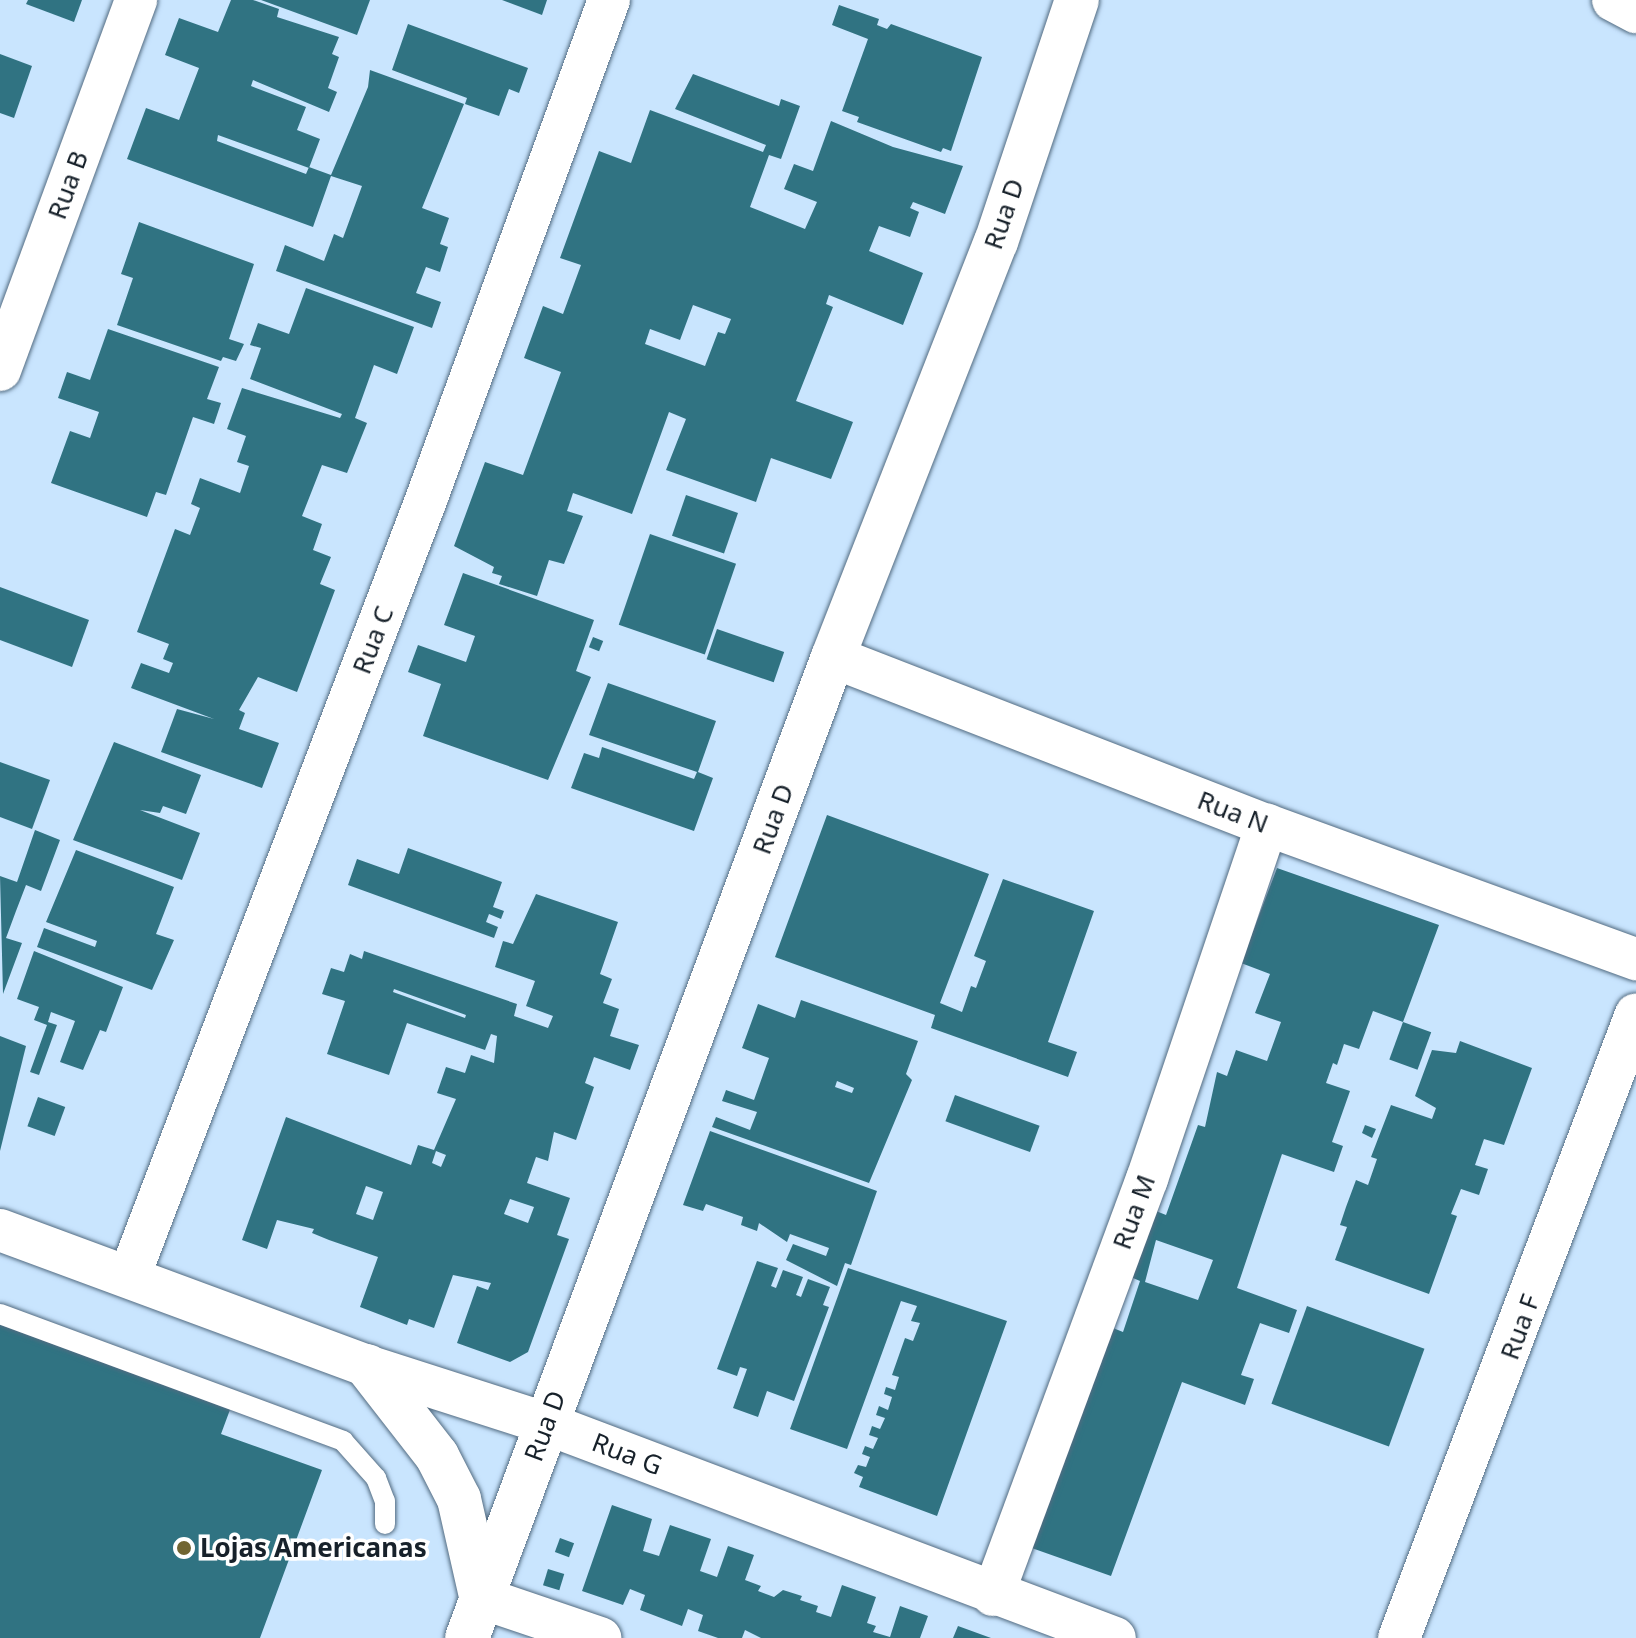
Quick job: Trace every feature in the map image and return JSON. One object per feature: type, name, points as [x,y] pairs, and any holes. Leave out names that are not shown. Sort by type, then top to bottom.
[{"type":"street","name":"Rua B","points":[[0,370],[136,0]]},
{"type":"street","name":"Rua C","points":[[129,1277],[421,515],[609,0]]},
{"type":"street","name":"Rua D","points":[[474,1618],[833,657],[996,242],[1077,0]]},
{"type":"street","points":[[1613,0],[1636,12]]},
{"type":"street","name":"Rua N","points":[[833,657],[1267,825],[1636,959]]},
{"type":"street","name":"Rua M","points":[[993,1595],[1147,1179],[1267,825]]},
{"type":"street","name":"Rua F","points":[[1399,1638],[1636,1014]]},
{"type":"street","name":"Rua G","points":[[0,1230],[367,1366],[545,1423],[993,1595],[1115,1638]]},
{"type":"street","points":[[367,1366],[429,1445],[459,1499],[474,1618],[600,1638]]},
{"type":"lane","points":[[0,1314],[343,1441],[376,1478],[385,1501],[385,1524]]},
{"type":"building","points":[[28,0],[82,0],[74,22],[26,4]]},
{"type":"building","points":[[231,0],[253,0],[279,9],[277,17],[339,37],[332,54],[339,57],[328,88],[337,92],[329,112],[253,80],[251,86],[306,107],[297,130],[320,139],[309,167],[331,175],[368,87],[370,70],[464,104],[422,208],[449,218],[440,244],[448,247],[440,272],[426,267],[416,293],[441,302],[432,328],[276,271],[285,245],[324,261],[334,234],[343,238],[362,186],[331,176],[313,227],[127,159],[146,108],[179,120],[199,68],[165,55],[179,18],[218,32]],"holes":[[[218,135],[309,168],[306,174],[217,141]]]},
{"type":"building","points":[[261,0],[370,0],[357,35]]},
{"type":"building","points":[[502,0],[547,0],[542,15]]},
{"type":"building","points":[[839,5],[879,19],[877,25],[887,29],[891,24],[982,57],[951,151],[943,148],[941,152],[857,122],[859,117],[842,111],[868,39],[832,25]]},
{"type":"building","points":[[408,24],[528,68],[519,93],[509,89],[499,116],[465,104],[467,98],[392,70]]},
{"type":"building","points":[[0,54],[32,66],[14,118],[0,113]]},
{"type":"building","points":[[693,74],[779,106],[781,99],[800,106],[781,159],[769,155],[750,207],[805,229],[817,202],[784,189],[794,164],[813,171],[831,121],[893,147],[963,166],[945,214],[913,202],[910,208],[919,212],[910,237],[879,226],[869,251],[923,273],[903,325],[829,295],[826,304],[833,307],[796,401],[853,422],[831,479],[771,458],[756,502],[666,470],[686,419],[669,412],[632,514],[573,493],[567,511],[583,516],[564,564],[549,560],[537,596],[499,584],[502,576],[492,573],[494,567],[454,546],[485,462],[523,475],[561,372],[524,358],[543,306],[563,314],[581,265],[560,258],[599,151],[631,163],[650,110],[763,152],[766,145],[675,109]],"holes":[[[693,305],[731,319],[725,334],[718,332],[705,366],[645,344],[650,329],[680,340]]]},
{"type":"building","points":[[139,222],[254,264],[229,339],[244,344],[236,361],[223,357],[221,361],[117,325],[133,278],[121,274]]},
{"type":"building","points":[[306,288],[414,327],[397,374],[374,365],[355,418],[367,423],[347,473],[322,465],[302,516],[322,524],[313,550],[331,557],[320,584],[335,590],[297,692],[258,677],[239,710],[245,713],[239,729],[279,743],[262,788],[161,752],[177,709],[214,719],[131,688],[141,663],[169,673],[173,663],[163,659],[169,644],[137,632],[175,529],[190,535],[200,508],[191,504],[200,478],[240,493],[249,466],[237,462],[246,436],[227,429],[242,388],[340,418],[342,414],[250,379],[261,348],[250,345],[258,323],[289,334]]},
{"type":"building","points":[[108,329],[219,367],[207,399],[221,403],[214,424],[193,417],[166,495],[156,492],[147,517],[51,483],[70,431],[90,438],[99,412],[58,398],[67,372],[90,380]]},
{"type":"building","points":[[686,495],[738,513],[724,554],[672,536]]},
{"type":"building","points":[[650,534],[736,564],[705,654],[619,625]]},
{"type":"building","points":[[463,573],[594,620],[576,671],[591,677],[548,780],[423,736],[441,684],[408,672],[418,645],[466,662],[475,636],[444,625]]},
{"type":"building","points":[[0,587],[89,620],[72,667],[0,640]]},
{"type":"building","points":[[717,629],[784,652],[774,682],[707,659]]},
{"type":"building","points":[[593,637],[603,641],[599,651],[589,647]]},
{"type":"building","points":[[608,683],[716,721],[698,772],[713,778],[694,831],[571,788],[584,753],[599,758],[602,747],[694,779],[697,772],[589,735]]},
{"type":"building","points":[[114,742],[201,775],[186,814],[163,806],[160,813],[140,810],[200,833],[182,880],[73,840]]},
{"type":"building","points":[[0,762],[50,780],[32,829],[0,817]]},
{"type":"building","points":[[827,815],[989,874],[940,1003],[962,1012],[971,986],[976,988],[986,961],[974,956],[1003,879],[1094,911],[1048,1042],[1077,1052],[1068,1077],[931,1028],[935,1015],[775,957]]},
{"type":"building","points":[[35,830],[60,840],[41,891],[26,885],[6,938],[22,943],[3,994],[0,876],[17,882]]},
{"type":"building","points":[[408,848],[502,882],[493,907],[504,911],[501,919],[489,914],[486,922],[498,927],[494,938],[348,885],[357,859],[399,874]]},
{"type":"building","points":[[76,850],[174,887],[156,934],[174,940],[152,990],[37,947],[44,928],[95,947],[97,941],[46,922]]},
{"type":"building","points":[[1277,868],[1439,925],[1403,1022],[1373,1011],[1359,1049],[1344,1044],[1337,1065],[1333,1063],[1326,1083],[1350,1091],[1332,1142],[1343,1146],[1334,1172],[1282,1154],[1237,1288],[1297,1310],[1289,1333],[1260,1323],[1241,1375],[1254,1379],[1245,1405],[1182,1382],[1111,1576],[1026,1546],[1108,1326],[1123,1332],[1140,1281],[1126,1275],[1151,1209],[1166,1215],[1198,1125],[1205,1127],[1217,1072],[1227,1076],[1236,1050],[1267,1061],[1281,1022],[1255,1013],[1270,974],[1241,963]],"holes":[[[1156,1240],[1213,1260],[1198,1300],[1145,1282]]]},
{"type":"building","points":[[536,894],[618,922],[600,974],[612,979],[603,1003],[619,1009],[610,1036],[639,1045],[630,1070],[594,1057],[585,1083],[594,1087],[576,1140],[554,1132],[548,1161],[536,1157],[527,1183],[570,1198],[557,1235],[569,1239],[528,1352],[510,1362],[457,1343],[477,1286],[488,1290],[491,1283],[453,1275],[434,1328],[409,1319],[407,1325],[360,1307],[378,1257],[312,1233],[314,1229],[277,1220],[267,1249],[242,1240],[286,1117],[411,1165],[418,1145],[434,1150],[456,1099],[437,1093],[446,1067],[465,1073],[471,1055],[494,1063],[497,1036],[491,1034],[485,1050],[407,1023],[389,1075],[327,1054],[345,1001],[322,994],[331,968],[344,972],[350,954],[362,959],[364,951],[517,1004],[514,1016],[548,1028],[553,1016],[526,1006],[535,981],[495,967],[503,941],[513,944]],"holes":[[[394,989],[466,1015],[465,1018],[393,992]],[[436,1151],[446,1155],[441,1167],[432,1163]],[[366,1186],[383,1192],[373,1220],[356,1214]],[[510,1199],[534,1207],[528,1223],[504,1214]]]},
{"type":"building","points":[[34,951],[123,987],[106,1032],[100,1030],[83,1070],[60,1062],[75,1021],[51,1012],[48,1022],[57,1025],[39,1075],[30,1072],[47,1025],[34,1020],[39,1007],[17,999]]},
{"type":"building","points":[[801,1000],[918,1041],[906,1074],[912,1080],[869,1183],[712,1127],[716,1117],[750,1130],[757,1112],[722,1101],[726,1090],[754,1100],[769,1058],[742,1048],[758,1004],[795,1018]],"holes":[[[837,1081],[854,1088],[852,1093],[835,1087]]]},
{"type":"building","points":[[1403,1022],[1431,1032],[1418,1070],[1389,1060]]},
{"type":"building","points":[[0,1036],[26,1046],[0,1151]]},
{"type":"building","points":[[1460,1041],[1532,1068],[1504,1145],[1484,1139],[1475,1165],[1488,1169],[1479,1195],[1461,1189],[1451,1214],[1457,1216],[1429,1294],[1335,1260],[1347,1227],[1340,1225],[1346,1207],[1356,1180],[1368,1185],[1377,1159],[1371,1157],[1391,1105],[1432,1119],[1436,1108],[1415,1096],[1432,1050],[1456,1053]]},
{"type":"building","points":[[955,1095],[1040,1126],[1030,1152],[945,1121]]},
{"type":"building","points":[[38,1097],[65,1107],[55,1136],[27,1126]]},
{"type":"building","points":[[1365,1125],[1376,1129],[1372,1138],[1362,1133]]},
{"type":"building","points":[[710,1131],[877,1191],[851,1265],[845,1263],[837,1286],[786,1260],[793,1244],[826,1256],[829,1248],[790,1234],[787,1242],[759,1223],[757,1231],[741,1225],[743,1217],[706,1204],[703,1211],[683,1205]]},
{"type":"building","points":[[757,1261],[778,1268],[771,1286],[776,1288],[783,1270],[803,1277],[796,1295],[801,1297],[808,1279],[830,1287],[823,1305],[829,1307],[794,1401],[767,1391],[758,1417],[733,1408],[747,1369],[740,1367],[737,1376],[717,1369]]},
{"type":"building","points":[[848,1268],[1007,1321],[937,1516],[859,1487],[863,1477],[854,1473],[858,1465],[866,1467],[870,1457],[862,1454],[865,1446],[873,1449],[878,1438],[869,1435],[872,1426],[880,1429],[885,1418],[876,1415],[879,1406],[888,1410],[892,1397],[884,1394],[886,1387],[895,1390],[899,1377],[892,1375],[905,1338],[913,1341],[920,1323],[911,1321],[917,1306],[901,1301],[847,1449],[790,1429]]},
{"type":"building","points":[[1307,1306],[1424,1349],[1389,1446],[1271,1404]]},
{"type":"building","points":[[0,1323],[231,1407],[221,1434],[322,1470],[260,1638],[0,1638]]},
{"type":"building","points":[[612,1505],[652,1519],[643,1551],[659,1556],[670,1525],[711,1539],[700,1571],[717,1577],[728,1546],[754,1555],[745,1580],[761,1586],[758,1591],[774,1597],[783,1590],[802,1596],[800,1600],[818,1606],[816,1612],[831,1617],[842,1585],[876,1597],[867,1623],[876,1626],[873,1632],[890,1637],[900,1606],[928,1616],[920,1638],[761,1638],[745,1630],[742,1638],[718,1638],[698,1631],[703,1615],[688,1609],[682,1626],[640,1610],[645,1595],[630,1589],[623,1605],[582,1591]]},
{"type":"building","points":[[560,1538],[574,1543],[569,1557],[555,1552]]},
{"type":"building","points":[[548,1569],[564,1574],[559,1590],[543,1585]]},
{"type":"building","points":[[958,1626],[991,1638],[953,1638]]},
{"type":"place","name":"Lojas Americanas","points":[[184,1548]]}]
